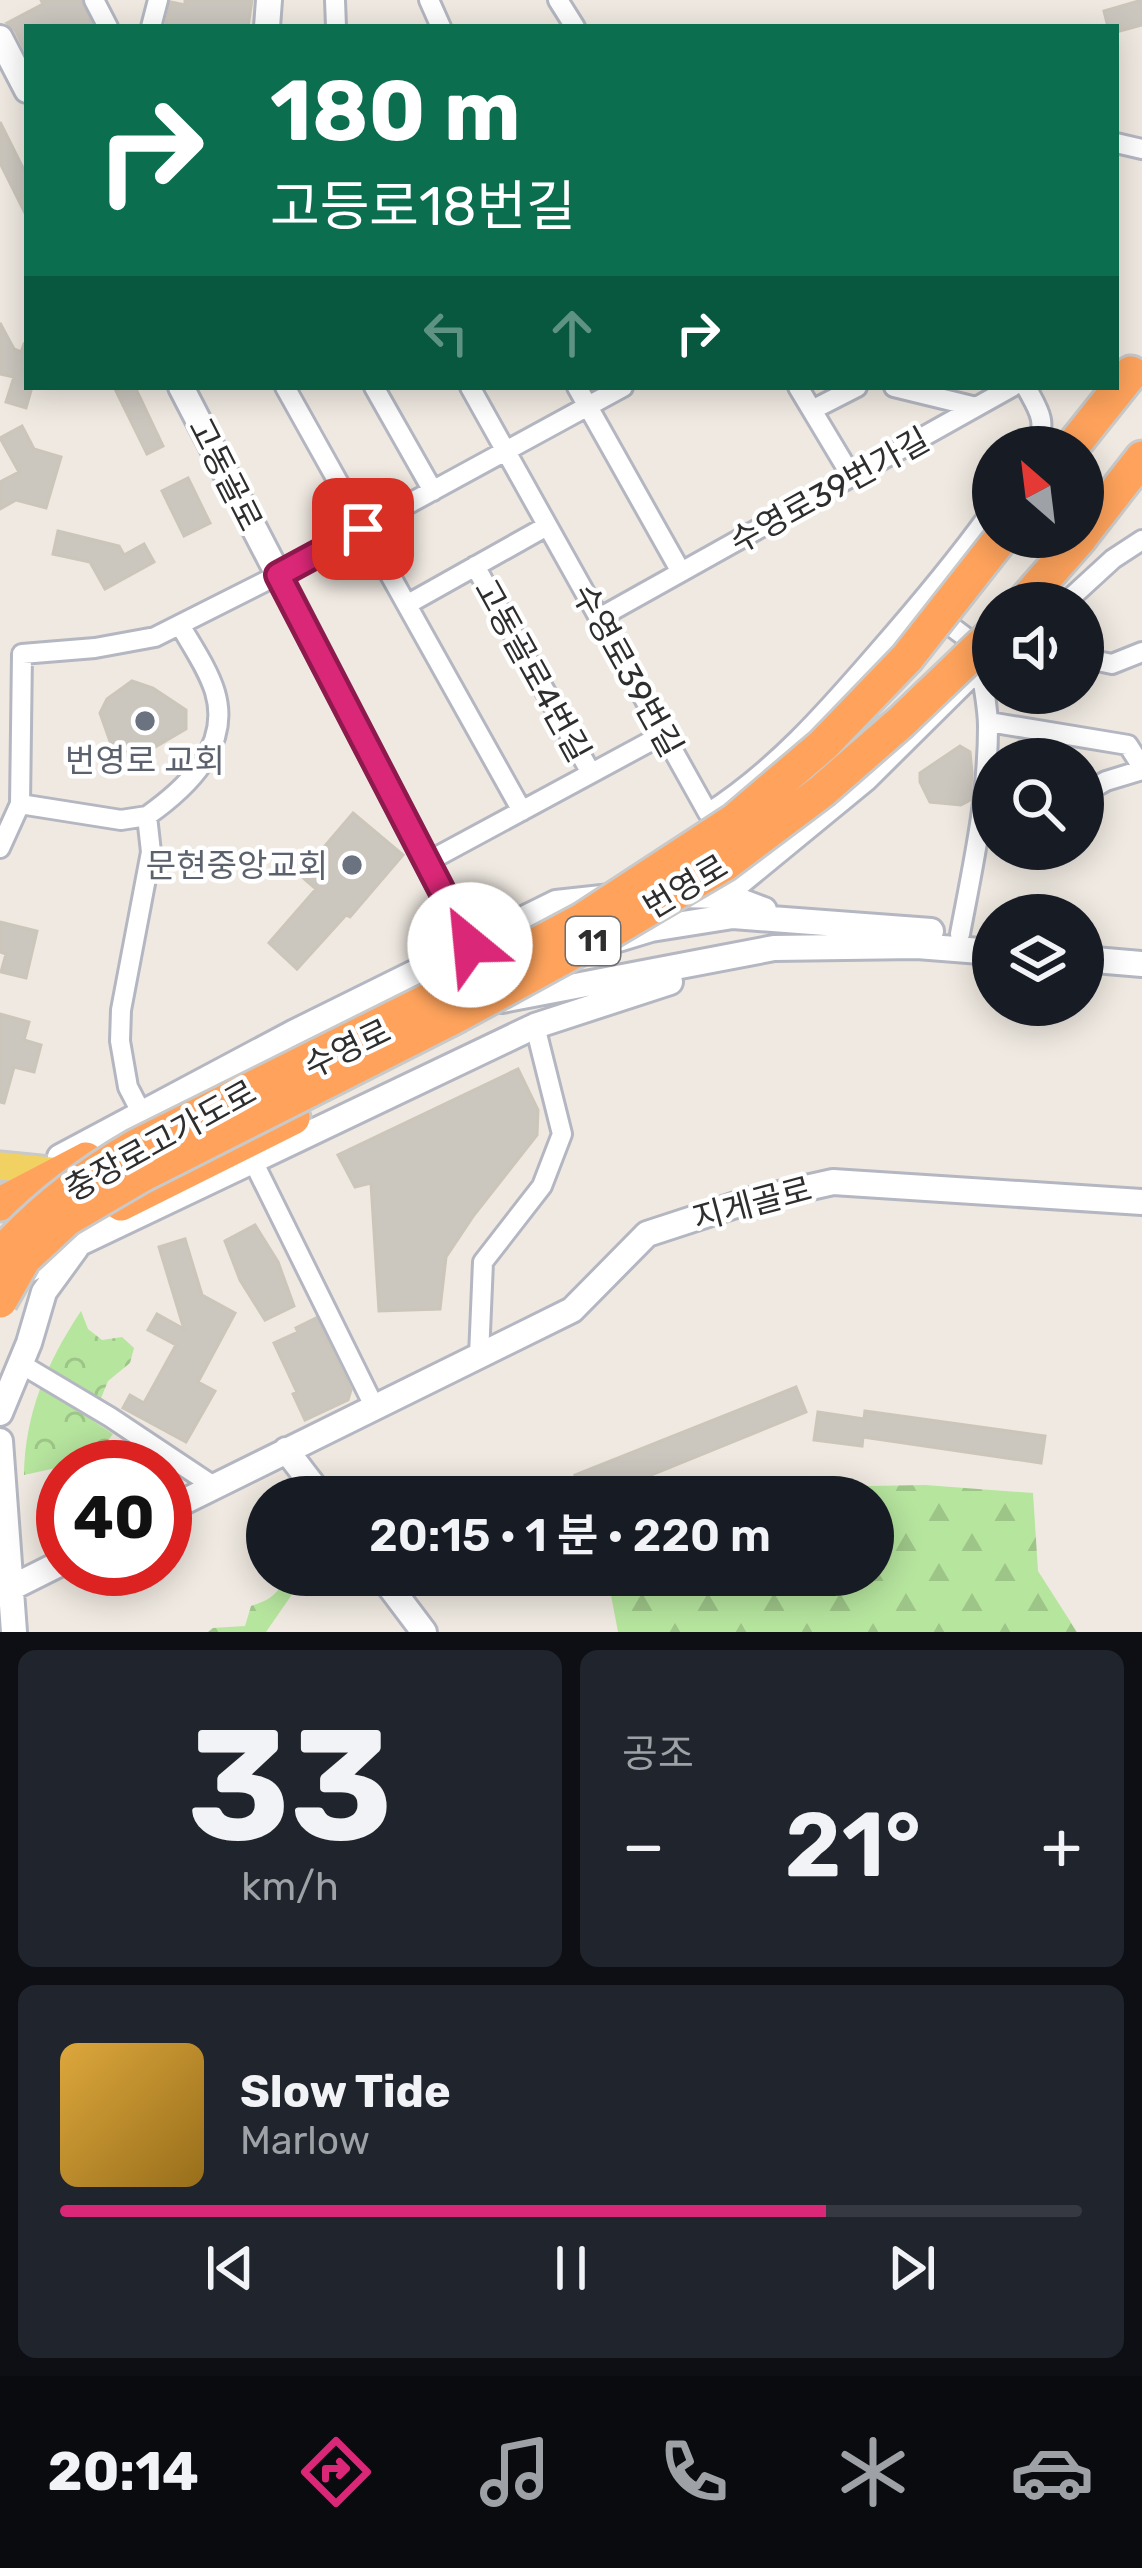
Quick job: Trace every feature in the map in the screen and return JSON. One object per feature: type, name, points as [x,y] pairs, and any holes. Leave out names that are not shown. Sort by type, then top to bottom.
[{"type":"highway","points":[[1119,388],[1131,373]]},
{"type":"highway","points":[[1089,426],[1117,390]]},
{"type":"highway","points":[[1104,507],[1142,458]]},
{"type":"highway","name":"번영로","points":[[335,1046],[582,920],[823,745],[907,658],[986,558]]},
{"type":"highway","points":[[1041,582],[1063,558]]},
{"type":"highway","name":"번영로","points":[[142,1175],[458,1015],[608,933],[728,892],[822,791],[972,654]]},
{"type":"highway","points":[[0,1205],[61,1167],[633,877],[722,817]]},
{"type":"highway","points":[[121,1204],[728,892]]},
{"type":"highway","name":"충장로고가도로","points":[[0,1257],[51,1203],[99,1167],[335,1046]]},
{"type":"highway","name":"충장로고가도로","points":[[0,1301],[24,1259],[68,1219],[142,1175]]},
{"type":"main road","points":[[0,38],[24,84]]},
{"type":"main road","name":"고동골로","points":[[183,390],[470,945]]},
{"type":"main road","points":[[675,967],[711,953],[723,938],[728,892]]},
{"type":"main road","points":[[0,1166],[61,1167],[142,1114],[293,1033],[556,903],[728,892],[789,919],[972,935]]},
{"type":"main road","name":"수영로","points":[[0,1205],[116,1164],[512,971],[651,929],[728,892]]},
{"type":"main road","points":[[1104,946],[1142,949]]},
{"type":"main road","name":"수영로","points":[[0,1286],[78,1244],[535,1026],[794,947]]},
{"type":"main road","name":"수영로","points":[[0,1257],[147,1158],[298,1084],[497,1000],[794,947],[972,950]]},
{"type":"main road","points":[[1104,961],[1142,964]]},
{"type":"main road","name":"지게골로","points":[[192,1498],[572,1310],[647,1234],[748,1201],[833,1182],[1142,1202]]},
{"type":"main road","points":[[0,1257],[121,1204]]},
{"type":"main road","points":[[0,1413],[44,1292],[78,1244],[121,1204]]},
{"type":"main road","points":[[0,1441],[5,1591],[14,1632]]},
{"type":"main road","points":[[286,1450],[306,1476]]},
{"type":"main road","points":[[5,1591],[36,1576]]},
{"type":"main road","points":[[397,1596],[424,1632]]},
{"type":"street","points":[[287,390],[523,811]]},
{"type":"street","points":[[376,390],[433,491]]},
{"type":"street","name":"수영로39번길","points":[[472,390],[664,734],[722,817]]},
{"type":"street","points":[[579,390],[681,572]]},
{"type":"street","points":[[0,848],[20,804],[22,654],[95,649],[155,637],[617,390]]},
{"type":"street","points":[[800,390],[852,477]]},
{"type":"street","points":[[812,410],[851,390]]},
{"type":"street","name":"수영로39번가길","points":[[906,390],[976,407]]},
{"type":"street","name":"수영로39번가길","points":[[599,618],[1007,390]]},
{"type":"street","points":[[1028,390],[1043,426]]},
{"type":"street","points":[[408,604],[548,526]]},
{"type":"street","points":[[722,817],[736,796],[813,727],[972,539]]},
{"type":"street","points":[[1088,582],[1142,541]]},
{"type":"street","name":"고동골로4번길","points":[[476,566],[591,773]]},
{"type":"street","points":[[920,604],[972,648]]},
{"type":"street","points":[[20,804],[121,820],[147,816],[210,756],[219,729],[214,687],[180,625]]},
{"type":"street","points":[[1104,662],[1112,664],[1142,652]]},
{"type":"street","points":[[728,892],[867,781],[972,679]]},
{"type":"street","points":[[988,714],[988,738]]},
{"type":"street","points":[[988,722],[1128,746],[1142,768],[1104,783]]},
{"type":"street","name":"고동골로4번길","points":[[427,862],[664,734]]},
{"type":"street","points":[[142,1114],[128,1087],[120,1041],[151,852],[147,816]]},
{"type":"street","points":[[960,934],[976,870]]},
{"type":"street","points":[[478,1356],[483,1262],[542,1186],[562,1134],[535,1026]]},
{"type":"street","points":[[253,1161],[375,1408]]},
{"type":"street","points":[[21,1364],[215,1486]]},
{"type":"green space","points":[[81,1311],[88,1329],[102,1340],[122,1337],[134,1348],[130,1363],[108,1381],[92,1420],[113,1434],[108,1440],[36,1440],[36,1472],[24,1475],[40,1389]]},
{"type":"green space","points":[[894,1486],[1033,1493],[1038,1571],[1077,1632],[618,1632],[611,1596],[894,1596]]},
{"type":"green space","points":[[291,1596],[266,1632],[208,1632],[245,1626],[251,1606]]},
{"type":"building","points":[[41,0],[81,0],[92,24],[24,24],[24,48],[7,23],[43,4]]},
{"type":"building","points":[[185,0],[252,0],[248,24],[166,24],[171,2],[185,5]]},
{"type":"building","points":[[1142,0],[1142,25],[1119,31],[1119,24],[1107,24],[1104,11]]},
{"type":"building","points":[[0,122],[24,170],[24,211],[0,163]]},
{"type":"building","points":[[0,323],[14,349],[21,352],[24,344],[24,390],[31,390],[26,408],[6,402],[14,377],[0,374]]},
{"type":"building","points":[[136,390],[163,446],[147,454],[116,391]]},
{"type":"building","points":[[22,426],[34,449],[61,457],[46,508],[16,500],[0,509],[0,482],[19,472],[0,438]]},
{"type":"building","points":[[188,478],[210,523],[184,536],[162,491]]},
{"type":"building","points":[[58,531],[119,546],[124,555],[144,544],[154,562],[105,589],[90,562],[53,554]]},
{"type":"building","name":"번영로 교회","points":[[132,681],[153,688],[186,710],[186,729],[155,747],[120,758],[100,713],[107,699]]},
{"type":"building","points":[[960,746],[970,752],[970,800],[961,805],[930,802],[920,773]]},
{"type":"building","name":"문현중앙교회","points":[[353,813],[403,855],[297,969],[269,943],[316,889],[300,875]]},
{"type":"building","points":[[0,922],[37,931],[26,978],[1,972],[6,954],[0,952]]},
{"type":"building","points":[[0,1014],[29,1022],[24,1040],[41,1045],[34,1072],[14,1067],[4,1103],[0,1102]]},
{"type":"building","points":[[518,1069],[538,1110],[537,1135],[446,1257],[440,1309],[379,1311],[371,1183],[355,1187],[338,1155]]},
{"type":"building","points":[[255,1225],[278,1262],[294,1306],[265,1320],[240,1280],[225,1241]]},
{"type":"building","points":[[185,1239],[202,1295],[235,1313],[198,1382],[215,1391],[187,1440],[123,1408],[130,1395],[144,1403],[176,1345],[148,1330],[157,1314],[184,1329],[159,1247]]},
{"type":"building","points":[[316,1318],[351,1390],[348,1400],[305,1420],[274,1343]]},
{"type":"building","points":[[796,1387],[806,1412],[649,1476],[575,1475]]},
{"type":"building","points":[[865,1411],[1045,1436],[1041,1463],[863,1437],[862,1446],[814,1440],[818,1412],[864,1419]]},
{"type":"place","name":"번영로 교회","points":[[145,721]]},
{"type":"place","name":"문현중앙교회","points":[[352,865]]},
{"type":"route","points":[[363,529],[278,575],[470,945]]}]
